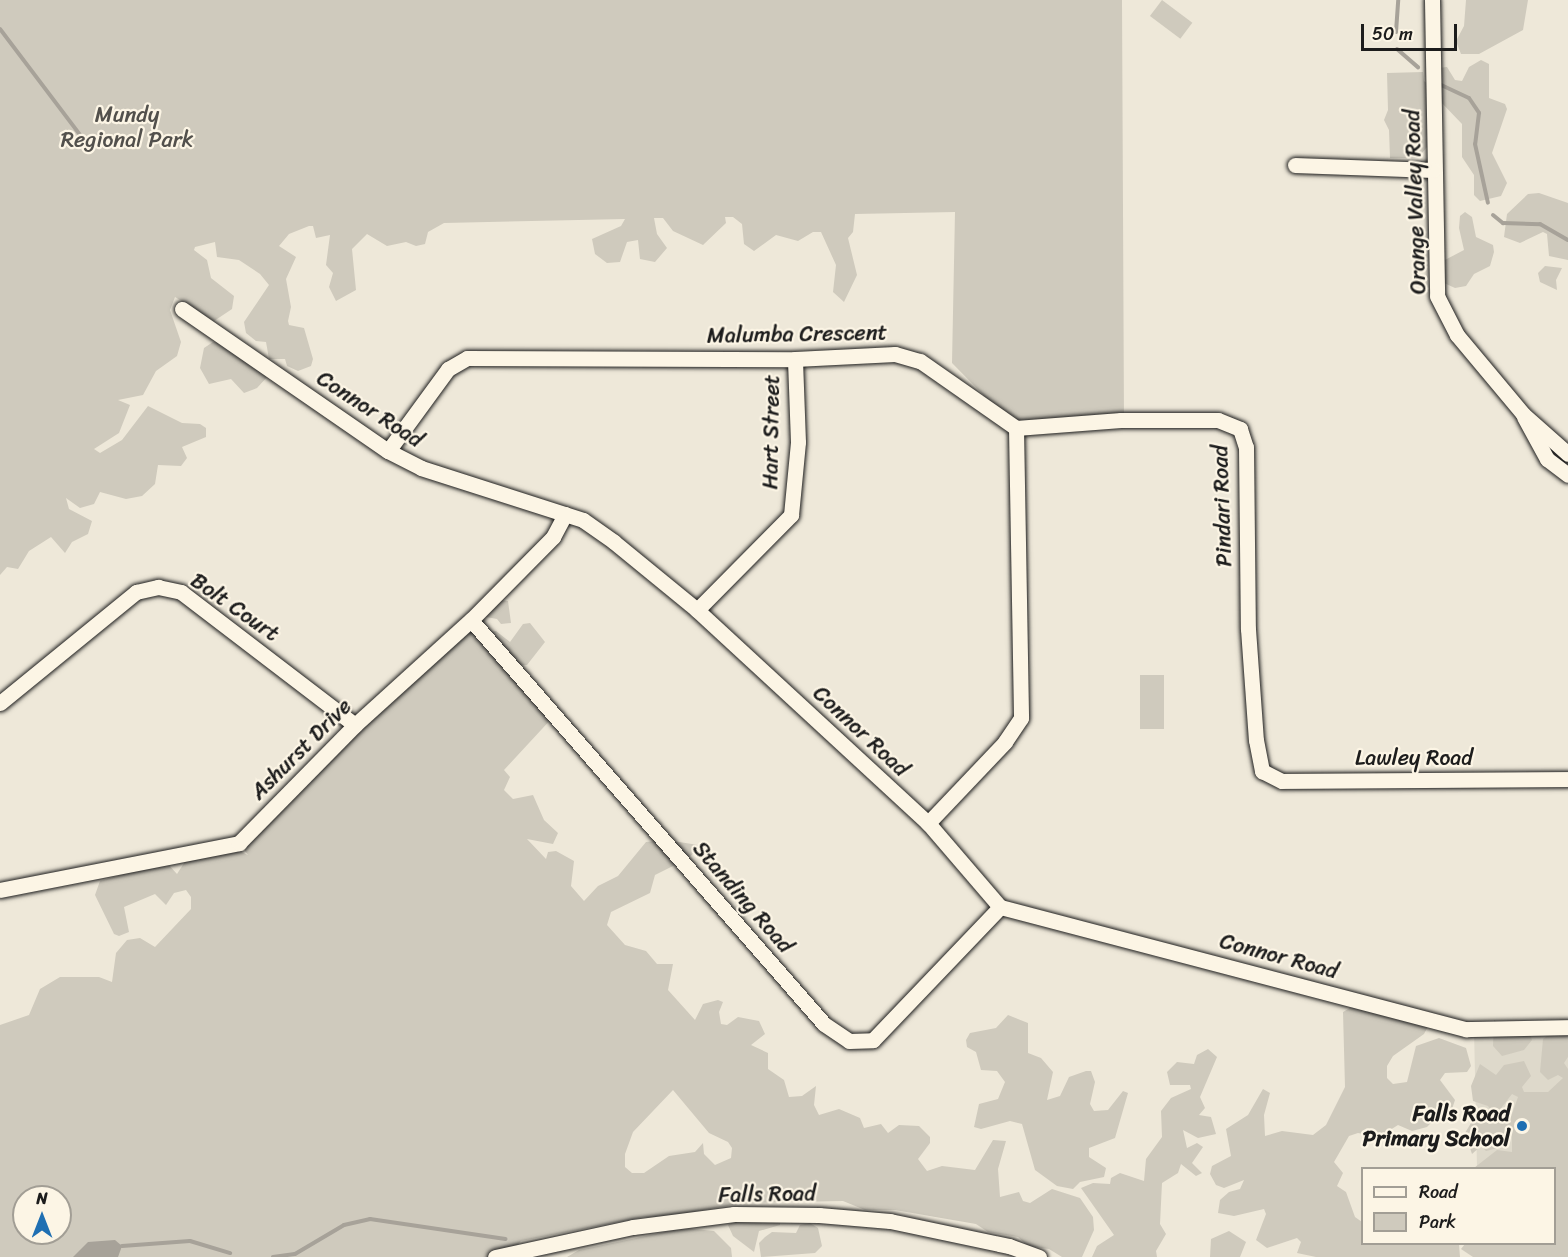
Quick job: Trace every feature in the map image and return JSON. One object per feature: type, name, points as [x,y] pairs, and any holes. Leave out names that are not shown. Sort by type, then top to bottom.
[{"type":"street","name":"Orange Valley Road","points":[[1432,0],[1434,32],[1433,170],[1437,296],[1457,335],[1523,414],[1568,454]]},
{"type":"street","name":"Orange Valley Road","points":[[1434,32],[1440,0]]},
{"type":"street","points":[[1295,165],[1433,170]]},
{"type":"street","name":"Connor Road","points":[[182,309],[388,451],[421,468],[583,520],[614,542],[697,610],[928,823],[1000,907],[1466,1029],[1568,1027]]},
{"type":"street","name":"Malumba Crescent","points":[[388,451],[448,369],[467,358],[795,359],[895,354],[920,361],[1016,428]]},
{"type":"street","name":"Hart Street","points":[[697,610],[791,515],[798,442],[795,359]]},
{"type":"street","name":"Orange Valley Road","points":[[1523,414],[1547,459],[1568,475]]},
{"type":"street","name":"Pindari Road","points":[[1016,428],[1121,420],[1218,420],[1240,429],[1246,447],[1248,629],[1256,740],[1262,771]]},
{"type":"street","points":[[928,823],[1005,742],[1021,718],[1016,428]]},
{"type":"street","name":"Ashurst Drive","points":[[0,890],[239,843],[355,724],[471,620],[553,537],[566,514]]},
{"type":"street","name":"Bolt Court","points":[[0,703],[136,592],[158,587],[181,592],[355,724]]},
{"type":"street","name":"Standing Road","points":[[471,620],[824,1024],[849,1041],[873,1040],[1000,907]]},
{"type":"street","name":"Lawley Road","points":[[1262,771],[1282,781],[1568,779]]},
{"type":"street","name":"Falls Road","points":[[495,1257],[633,1227],[734,1214],[819,1215],[890,1221],[1009,1246],[1039,1257]]},
{"type":"shaded area","name":"Falls Road Primary School","points":[[1568,1027],[1568,1257],[1555,1245],[1556,1167],[1477,1167],[1474,1029]]},
{"type":"shaded area","points":[[115,1240],[122,1246],[118,1257],[73,1257],[88,1242]]},
{"type":"green space","name":"Mundy Regional Park","points":[[0,0],[1122,0],[1124,420],[1016,428],[952,363],[955,212],[855,214],[853,232],[848,238],[857,275],[844,302],[833,292],[836,265],[821,232],[813,232],[798,241],[776,235],[754,251],[744,244],[742,224],[733,217],[725,217],[726,223],[703,245],[673,231],[663,218],[654,218],[657,234],[667,248],[655,262],[640,259],[638,240],[627,242],[620,262],[607,263],[595,254],[592,239],[621,226],[625,219],[444,223],[428,232],[425,244],[416,246],[406,242],[387,246],[367,234],[352,249],[356,290],[336,301],[329,287],[333,273],[326,265],[330,235],[316,238],[313,226],[309,226],[289,234],[279,246],[296,257],[286,279],[291,307],[288,321],[289,325],[304,328],[313,359],[311,366],[298,371],[287,366],[285,359],[269,359],[266,342],[256,341],[246,333],[244,322],[269,285],[260,274],[239,260],[217,257],[215,242],[195,247],[194,250],[207,260],[211,278],[234,296],[232,309],[214,321],[175,297],[170,310],[181,342],[177,356],[156,371],[143,395],[118,400],[130,405],[119,433],[94,449],[100,453],[122,440],[148,406],[182,423],[200,424],[206,428],[206,437],[182,447],[187,458],[181,466],[158,465],[155,484],[142,496],[126,499],[100,492],[94,504],[80,508],[66,498],[69,509],[92,521],[88,534],[72,542],[65,553],[51,537],[29,551],[18,569],[7,567],[0,575]]},
{"type":"green space","points":[[1162,0],[1192,23],[1180,39],[1150,16]]},
{"type":"green space","points":[[1466,0],[1528,0],[1523,30],[1479,54],[1461,54],[1456,41],[1464,26]]},
{"type":"green space","points":[[1481,60],[1489,64],[1489,98],[1505,104],[1507,109],[1492,153],[1507,183],[1501,196],[1480,201],[1474,195],[1474,175],[1462,157],[1462,124],[1439,100],[1438,68],[1447,67],[1455,80],[1462,81],[1469,67]]},
{"type":"green space","points":[[1423,72],[1424,81],[1428,84],[1427,147],[1418,158],[1390,158],[1389,130],[1384,120],[1388,110],[1387,73]]},
{"type":"green space","points":[[1539,193],[1568,203],[1568,260],[1549,256],[1547,234],[1543,232],[1520,243],[1504,237],[1507,214],[1528,194]]},
{"type":"green space","points":[[1465,212],[1472,217],[1476,237],[1493,245],[1494,252],[1490,266],[1474,274],[1466,286],[1455,288],[1444,283],[1443,261],[1464,250],[1459,228],[1460,216]]},
{"type":"green space","points":[[1545,266],[1562,268],[1556,280],[1557,290],[1540,282],[1538,273]]},
{"type":"green space","points":[[213,342],[220,342],[268,376],[257,388],[244,393],[231,379],[209,384],[200,368],[204,348]]},
{"type":"green space","points":[[499,600],[508,601],[511,623],[501,624],[497,619],[486,617]]},
{"type":"green space","points":[[471,620],[554,716],[504,770],[510,777],[504,790],[513,799],[533,795],[544,820],[558,833],[553,844],[527,839],[546,859],[548,852],[556,851],[574,861],[571,886],[584,901],[598,886],[618,876],[646,842],[667,840],[698,845],[698,850],[685,860],[655,875],[650,893],[611,912],[607,925],[625,945],[646,951],[657,964],[673,964],[668,990],[695,1020],[703,1004],[718,1000],[723,1002],[719,1012],[721,1024],[727,1025],[738,1017],[759,1021],[765,1034],[751,1045],[768,1053],[768,1069],[784,1080],[789,1097],[802,1096],[816,1086],[814,1105],[819,1115],[839,1109],[860,1118],[864,1128],[881,1124],[888,1133],[899,1125],[919,1126],[930,1137],[930,1143],[918,1159],[927,1171],[942,1166],[975,1170],[993,1140],[1006,1141],[998,1169],[1000,1197],[1019,1192],[1023,1201],[1030,1203],[1052,1189],[1080,1198],[1093,1217],[1094,1230],[1082,1257],[1062,1257],[1049,1249],[1028,1246],[1018,1237],[988,1232],[976,1224],[895,1210],[865,1210],[843,1201],[743,1203],[659,1218],[644,1217],[521,1241],[506,1257],[0,1257],[0,1025],[29,1015],[40,989],[60,977],[99,977],[112,982],[116,953],[127,940],[140,938],[155,947],[191,909],[191,897],[186,890],[174,893],[166,905],[155,894],[124,907],[129,932],[119,936],[114,934],[95,895],[100,881],[166,862],[177,874],[186,860],[237,850],[248,855],[239,843]],"holes":[[[673,1090],[709,1133],[728,1142],[732,1148],[731,1158],[715,1165],[704,1154],[703,1143],[695,1152],[669,1156],[644,1173],[632,1173],[625,1167],[625,1154],[633,1132]]]},
{"type":"green space","points":[[530,623],[545,642],[527,665],[518,665],[489,632],[496,631],[510,642],[523,624]]},
{"type":"green space","points":[[1140,675],[1164,675],[1164,729],[1140,729]]},
{"type":"green space","points":[[1355,1005],[1435,1013],[1424,1034],[1393,1056],[1387,1066],[1387,1078],[1393,1084],[1407,1082],[1416,1046],[1439,1038],[1466,1048],[1471,1066],[1467,1072],[1445,1073],[1440,1080],[1455,1100],[1452,1109],[1442,1111],[1427,1127],[1412,1131],[1398,1125],[1379,1137],[1358,1133],[1349,1136],[1334,1162],[1343,1173],[1337,1186],[1346,1192],[1355,1217],[1361,1221],[1361,1245],[1459,1245],[1460,1257],[1316,1257],[1297,1253],[1301,1242],[1297,1238],[1267,1248],[1256,1240],[1266,1214],[1264,1209],[1234,1216],[1218,1213],[1220,1200],[1229,1192],[1240,1189],[1244,1180],[1224,1188],[1216,1185],[1210,1174],[1212,1166],[1231,1156],[1226,1129],[1248,1115],[1263,1089],[1270,1093],[1264,1115],[1265,1136],[1282,1131],[1313,1135],[1326,1125],[1345,1087],[1343,1012]]},
{"type":"green space","points":[[1008,1015],[1028,1023],[1028,1053],[1041,1058],[1053,1072],[1047,1100],[1060,1096],[1069,1077],[1086,1071],[1091,1071],[1095,1082],[1090,1104],[1094,1111],[1108,1110],[1123,1091],[1128,1093],[1115,1138],[1089,1148],[1089,1157],[1106,1168],[1104,1177],[1080,1182],[1073,1189],[1057,1186],[1035,1170],[1022,1124],[1010,1121],[981,1129],[974,1127],[979,1104],[998,1099],[1005,1082],[997,1071],[981,1070],[976,1052],[967,1047],[966,1040],[970,1033],[996,1028]]},
{"type":"green space","points":[[1494,1020],[1501,1024],[1528,1026],[1532,1040],[1524,1050],[1502,1056],[1493,1046]]},
{"type":"green space","name":"Falls Road Primary School","points":[[1568,1031],[1568,1057],[1564,1063],[1568,1069],[1568,1257],[1473,1257],[1461,1249],[1464,1245],[1556,1245],[1556,1167],[1475,1167],[1497,1150],[1512,1152],[1512,1137],[1502,1147],[1486,1151],[1481,1146],[1472,1154],[1465,1133],[1474,1118],[1498,1121],[1505,1113],[1512,1114],[1518,1097],[1512,1094],[1495,1116],[1488,1106],[1473,1101],[1471,1086],[1480,1064],[1496,1075],[1504,1065],[1524,1061],[1531,1076],[1522,1087],[1524,1092],[1548,1092],[1563,1078],[1558,1075],[1548,1080],[1540,1072],[1543,1039],[1549,1034]]},
{"type":"green space","points":[[1208,1049],[1217,1057],[1200,1097],[1205,1108],[1199,1115],[1211,1117],[1216,1134],[1198,1138],[1183,1130],[1187,1148],[1197,1143],[1203,1147],[1192,1163],[1202,1173],[1196,1176],[1181,1164],[1178,1173],[1162,1183],[1160,1224],[1166,1234],[1156,1251],[1157,1257],[1092,1257],[1097,1246],[1114,1235],[1081,1188],[1093,1183],[1110,1184],[1111,1178],[1120,1173],[1144,1181],[1146,1159],[1162,1137],[1161,1111],[1171,1098],[1191,1089],[1190,1085],[1170,1085],[1167,1072],[1177,1062],[1194,1064],[1197,1055]]},
{"type":"green space","points":[[736,1220],[780,1221],[780,1225],[759,1231],[754,1252],[733,1236],[728,1225]]},
{"type":"green space","points":[[810,1223],[818,1228],[822,1246],[815,1253],[761,1257],[759,1243],[772,1232],[796,1233],[800,1225]]},
{"type":"green space","points":[[684,1228],[714,1231],[731,1248],[732,1257],[567,1257],[579,1250]]},
{"type":"green space","points":[[1229,1231],[1246,1242],[1240,1257],[1210,1257],[1211,1239]]},
{"type":"waterway","points":[[1396,32],[1398,0]]},
{"type":"waterway","points":[[0,29],[84,140]]},
{"type":"waterway","points":[[1397,49],[1418,67]]},
{"type":"waterway","points":[[1439,84],[1469,98],[1479,113],[1475,144],[1488,203]]},
{"type":"waterway","points":[[1493,215],[1503,223],[1540,224],[1568,240]]},
{"type":"waterway","points":[[273,1257],[295,1254],[344,1225],[370,1219],[506,1239]]},
{"type":"waterway","points":[[122,1246],[190,1241],[230,1253]]},
{"type":"place","name":"Falls Road Primary School","points":[[1522,1126]]}]
